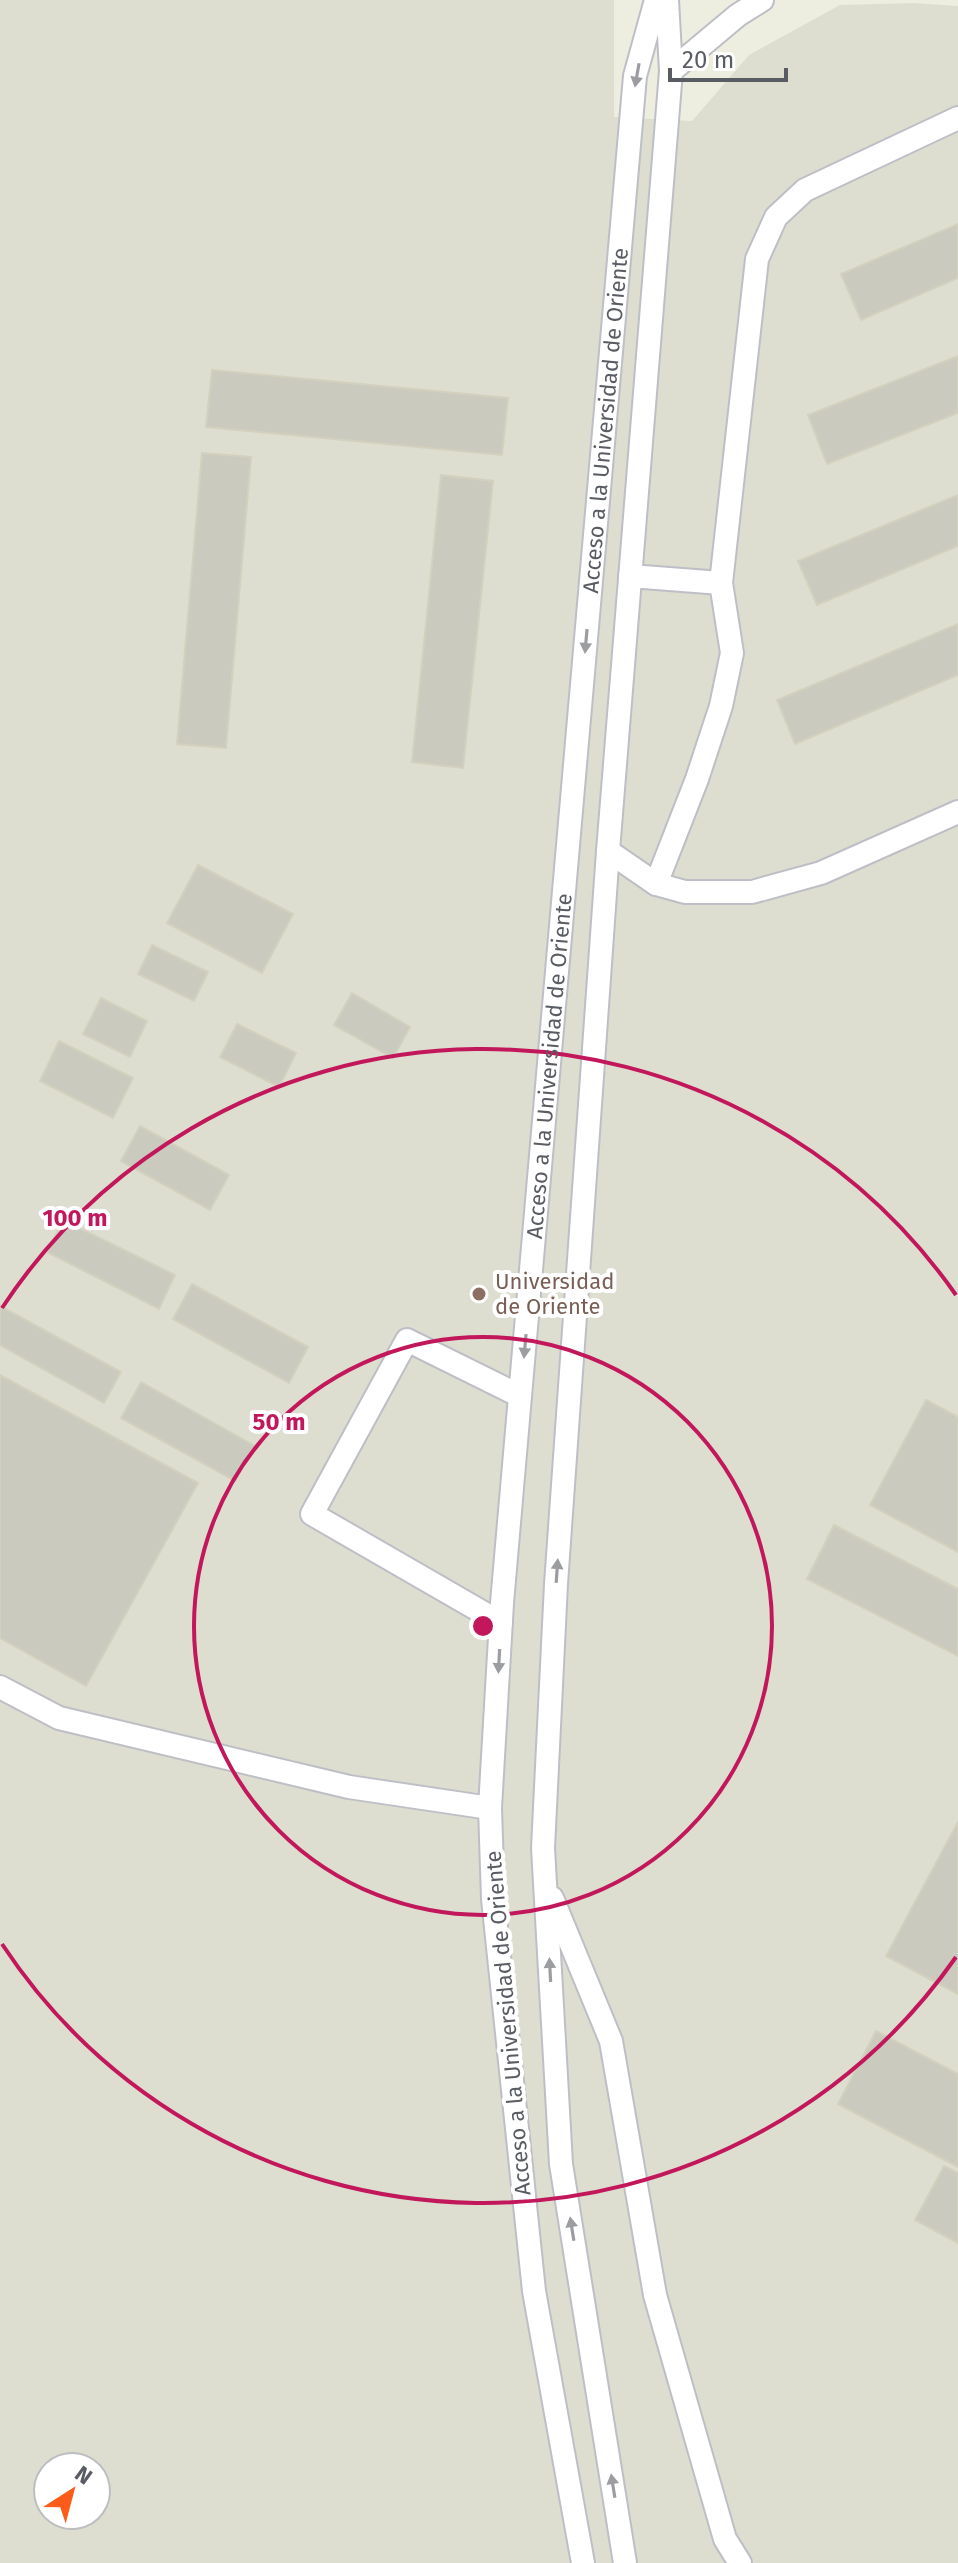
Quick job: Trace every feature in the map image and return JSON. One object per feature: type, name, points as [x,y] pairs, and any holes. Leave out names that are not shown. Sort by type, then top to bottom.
[{"type":"lane","name":"Acceso a la Universidad de Oriente","points":[[583,2563],[534,2291],[493,1899],[490,1808],[501,1623],[520,1396],[635,76],[656,0]]},
{"type":"lane","name":"Acceso a la Universidad de Oriente","points":[[625,2563],[561,2164],[543,1848],[556,1584],[608,851],[671,71],[667,0]]},
{"type":"lane","points":[[671,71],[738,15],[762,0]]},
{"type":"lane","points":[[656,884],[697,779],[721,706],[732,653],[721,583],[757,259],[776,217],[805,190],[958,118]]},
{"type":"lane","points":[[630,576],[721,583]]},
{"type":"lane","points":[[608,851],[656,884],[685,892],[752,892],[821,873],[958,812]]},
{"type":"lane","points":[[501,1623],[312,1514],[407,1340],[520,1396]]},
{"type":"lane","points":[[0,1687],[59,1718],[349,1787],[490,1808]]},
{"type":"lane","points":[[545,1882],[611,2041],[655,2295],[725,2539],[740,2563]]},
{"type":"shaded area","name":"Universidad de Oriente","points":[[0,0],[614,0],[614,117],[692,121],[749,55],[840,5],[914,3],[958,6],[958,2563],[0,2563]]},
{"type":"building","points":[[958,224],[958,278],[861,320],[841,274]]},
{"type":"building","points":[[958,356],[958,413],[827,464],[808,415]]},
{"type":"building","points":[[212,370],[508,398],[502,455],[206,427]]},
{"type":"building","points":[[202,453],[251,457],[226,748],[177,744]]},
{"type":"building","points":[[441,475],[493,481],[463,768],[412,762]]},
{"type":"building","points":[[958,495],[958,546],[817,605],[798,561]]},
{"type":"building","points":[[958,624],[958,675],[795,744],[777,700]]},
{"type":"building","points":[[198,865],[293,914],[262,973],[167,923]]},
{"type":"building","points":[[152,945],[208,972],[194,1001],[138,974]]},
{"type":"building","points":[[352,993],[410,1027],[393,1058],[334,1025]]},
{"type":"building","points":[[101,998],[147,1021],[130,1057],[83,1034]]},
{"type":"building","points":[[237,1024],[296,1053],[279,1087],[220,1057]]},
{"type":"building","points":[[59,1041],[133,1078],[113,1118],[40,1081]]},
{"type":"building","points":[[140,1126],[229,1175],[210,1210],[121,1161]]},
{"type":"building","points":[[63,1220],[175,1275],[159,1309],[47,1252]]},
{"type":"building","points":[[192,1284],[308,1347],[289,1383],[173,1319]]},
{"type":"building","points":[[0,1306],[121,1372],[104,1403],[0,1345]]},
{"type":"building","points":[[0,1375],[198,1483],[86,1686],[0,1638]]},
{"type":"building","points":[[141,1382],[255,1446],[235,1481],[121,1418]]},
{"type":"building","points":[[926,1400],[958,1417],[958,1552],[870,1505]]},
{"type":"building","points":[[834,1525],[958,1589],[958,1656],[807,1579]]},
{"type":"building","points":[[958,1822],[958,1994],[886,1956]]},
{"type":"building","points":[[876,2031],[958,2074],[958,2167],[838,2104]]},
{"type":"building","points":[[944,2166],[958,2173],[958,2243],[915,2220]]},
{"type":"place","name":"Universidad de Oriente","points":[[479,1294]]}]
